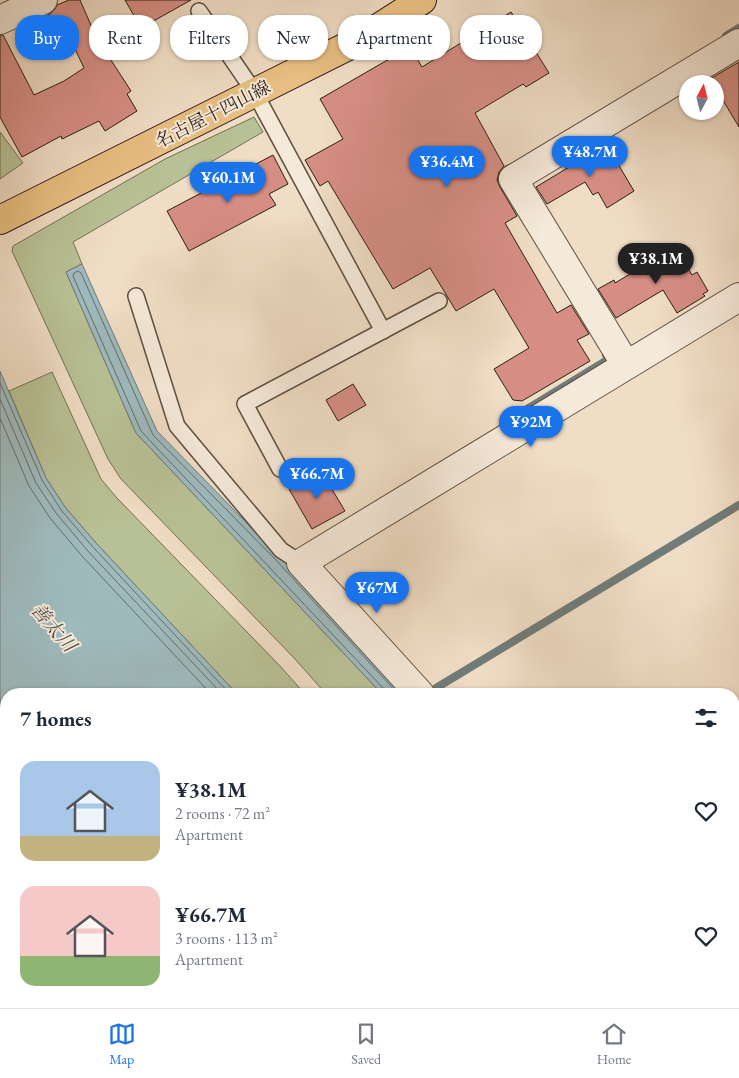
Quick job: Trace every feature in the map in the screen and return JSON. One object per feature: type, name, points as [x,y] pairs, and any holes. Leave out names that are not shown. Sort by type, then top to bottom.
[{"type":"main road","name":"名古屋十四山線","points":[[0,220],[358,41],[422,0]]},
{"type":"street","points":[[0,20],[43,0]]},
{"type":"street","points":[[626,365],[513,179],[739,43]]},
{"type":"street","points":[[415,688],[301,563],[739,297]]},
{"type":"lane","points":[[199,11],[255,93],[383,331]]},
{"type":"lane","points":[[136,296],[177,426],[281,550],[301,563]]},
{"type":"lane","points":[[280,469],[245,404],[439,301]]},
{"type":"green space","points":[[254,117],[263,132],[73,242],[82,264],[66,272],[136,433],[376,688],[321,688],[121,479],[108,459],[12,251],[13,246],[165,159]]},
{"type":"green space","points":[[0,132],[23,163],[0,179]]},
{"type":"green space","points":[[52,372],[101,479],[116,497],[300,688],[231,688],[96,543],[65,507],[46,478],[9,391]]},
{"type":"water","points":[[82,264],[157,431],[279,556],[400,688],[376,688],[136,433],[66,272]]},
{"type":"water","name":"善太川","points":[[0,371],[46,478],[65,507],[96,543],[231,688],[0,688]]},
{"type":"building","points":[[69,0],[80,0],[89,21],[89,60],[111,60],[131,91],[127,94],[137,111],[105,131],[99,121],[62,139],[61,136],[22,157],[0,117],[0,35],[3,35],[34,95],[64,81],[84,68],[79,57],[79,15],[48,15],[57,5]]},
{"type":"building","points":[[125,0],[191,0],[160,17],[160,15],[134,15]]},
{"type":"building","points":[[460,44],[460,60],[541,60],[549,73],[526,87],[523,84],[475,113],[504,166],[499,172],[497,180],[517,216],[505,223],[557,313],[571,305],[589,334],[577,340],[590,361],[522,401],[513,400],[494,369],[529,348],[494,289],[456,311],[430,268],[393,289],[328,181],[320,186],[305,160],[343,139],[320,99],[388,60],[418,60],[422,67],[433,60],[450,60],[450,50]]},
{"type":"building","points":[[739,62],[739,127],[724,102],[724,75],[717,75]]},
{"type":"building","points":[[605,142],[634,191],[607,208],[598,192],[593,195],[585,182],[547,204],[536,187],[574,164],[573,161]]},
{"type":"building","points":[[273,155],[288,184],[269,194],[276,205],[189,251],[167,211]]},
{"type":"building","points":[[675,247],[692,275],[697,272],[708,291],[703,294],[705,296],[677,313],[663,290],[616,318],[598,289],[614,280],[615,283]]},
{"type":"building","points":[[353,384],[366,405],[338,421],[326,400]]},
{"type":"building","points":[[321,471],[345,511],[312,529],[289,489]]},
{"type":"waterway","points":[[726,36],[739,28]]},
{"type":"waterway","points":[[505,189],[496,175],[509,168]]},
{"type":"waterway","points":[[504,423],[609,359],[606,355]]},
{"type":"waterway","points":[[436,688],[739,505]]}]
